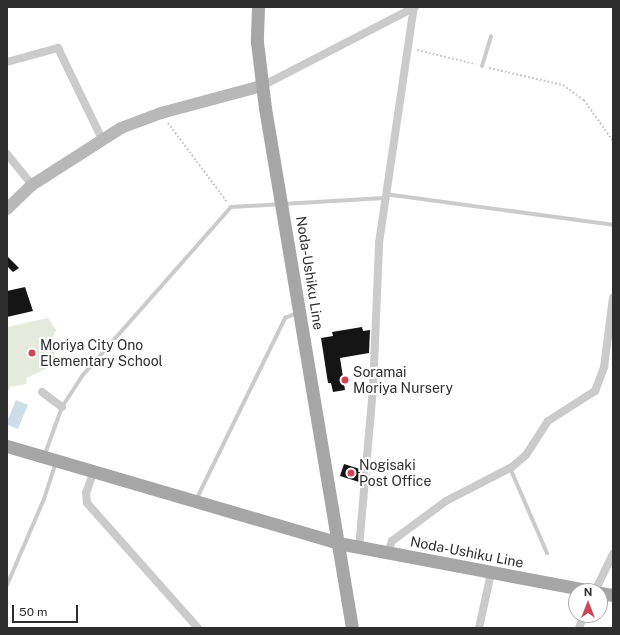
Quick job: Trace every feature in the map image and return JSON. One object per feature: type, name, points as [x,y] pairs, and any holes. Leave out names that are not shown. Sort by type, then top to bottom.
[{"type":"main road","name":"Noda-Ushiku Line","points":[[258,7],[257,42],[262,86],[338,543]]},
{"type":"main road","name":"Noda-Ushiku Line","points":[[7,446],[338,543],[568,587]]},
{"type":"main road","points":[[338,543],[352,628]]},
{"type":"street","points":[[7,209],[13,199],[32,184],[102,139],[122,128],[161,113],[262,86],[414,8]]},
{"type":"street","points":[[359,548],[367,474],[384,196],[414,8]]},
{"type":"street","points":[[7,62],[58,48],[102,139]]},
{"type":"street","points":[[7,154],[32,184]]},
{"type":"street","points":[[388,553],[392,541],[446,501],[510,468],[526,455],[548,421],[595,391],[604,367],[613,298]]},
{"type":"street","points":[[42,392],[62,407]]},
{"type":"street","points":[[94,471],[86,493],[87,503],[198,628]]},
{"type":"street","points":[[599,583],[613,554]]},
{"type":"street","points":[[479,628],[491,573]]},
{"type":"lane","points":[[482,66],[491,36]]},
{"type":"lane","points":[[7,585],[44,499],[50,458],[62,407],[82,376],[230,207],[283,205],[384,196],[613,225]]},
{"type":"lane","points":[[195,502],[285,318],[300,312]]},
{"type":"lane","points":[[510,468],[547,553]]},
{"type":"path","points":[[407,47],[563,85],[584,100],[613,141]]},
{"type":"path","points":[[161,113],[230,207]]},
{"type":"shaded area","points":[[48,318],[56,330],[51,342],[57,363],[27,378],[26,384],[10,387],[7,394],[7,327]]},
{"type":"shaded area","points":[[16,400],[28,405],[18,429],[7,424]]},
{"type":"building","points":[[7,256],[19,268],[13,272],[7,266]]},
{"type":"building","points":[[25,287],[33,311],[7,317],[7,291]]},
{"type":"building","points":[[362,327],[363,331],[370,330],[369,353],[340,358],[345,390],[333,392],[331,383],[328,383],[321,338],[333,336],[332,332]]},
{"type":"building","points":[[344,464],[360,469],[359,482],[340,476]]},
{"type":"place","name":"Moriya City Ono Elementary School","points":[[32,353]]},
{"type":"place","name":"Soramai Moriya Nursery","points":[[345,380]]},
{"type":"place","name":"Nogisaki Post Office","points":[[351,473]]}]
